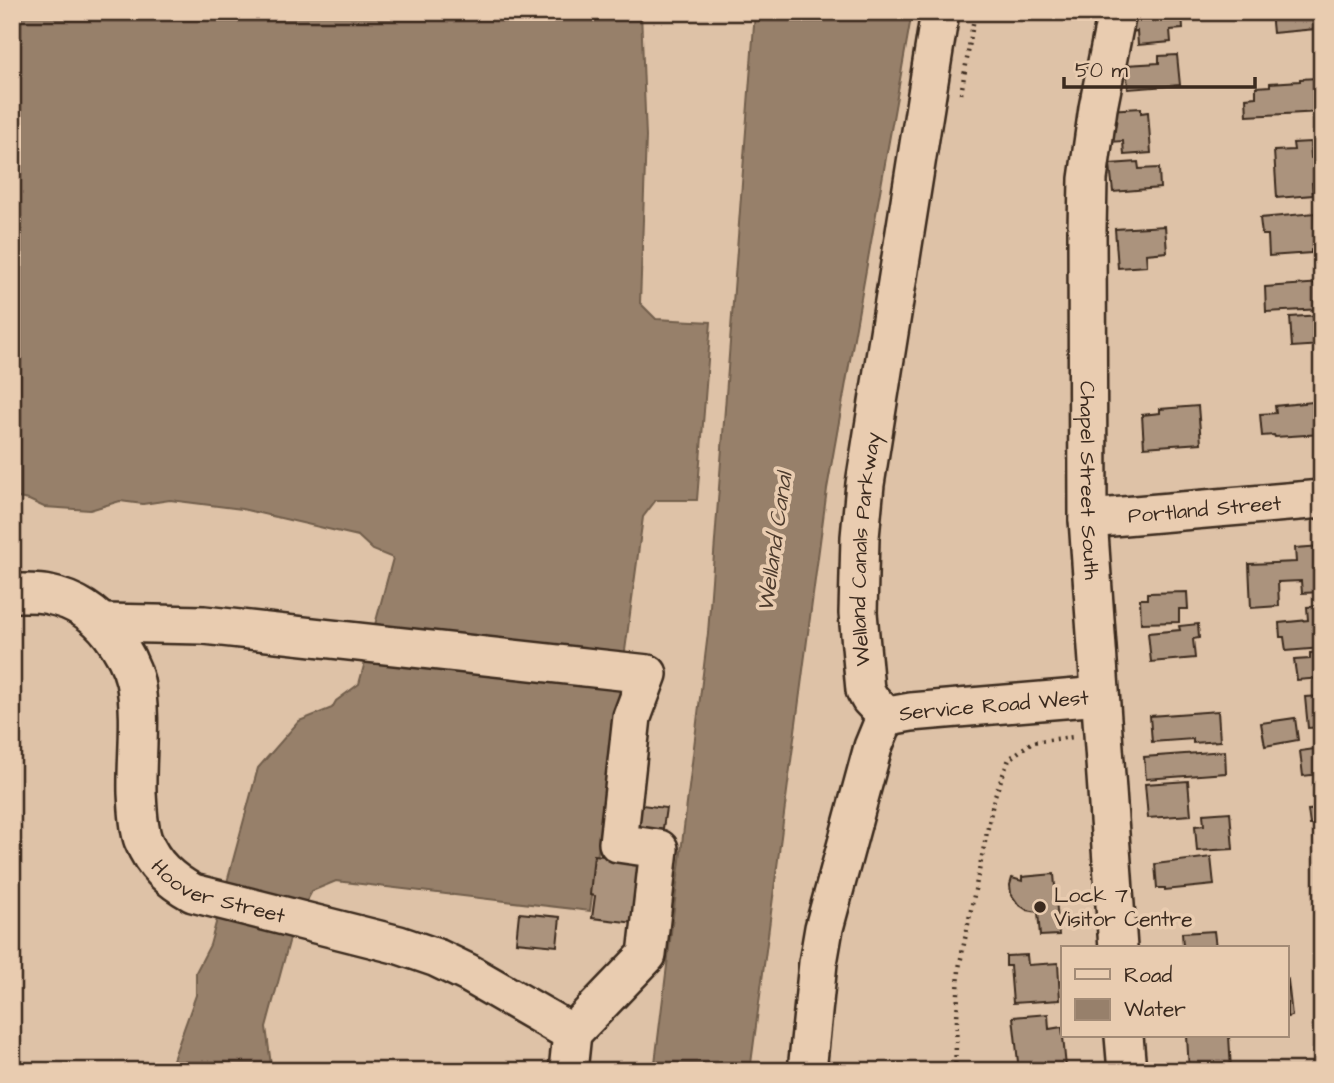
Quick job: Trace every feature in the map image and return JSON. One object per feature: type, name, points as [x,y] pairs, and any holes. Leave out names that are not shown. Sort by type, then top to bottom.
[{"type":"street","name":"Welland Canals Parkway","points":[[899,715],[870,699],[865,690],[858,612],[860,537],[875,416],[940,12]]},
{"type":"street","name":"Chapel Street South","points":[[1117,12],[1098,108],[1088,179],[1088,519],[1118,946]]},
{"type":"street","name":"Portland Street","points":[[1088,519],[1322,499]]},
{"type":"street","name":"Hoover Street","points":[[12,593],[49,595],[82,607],[103,623],[121,647],[135,679],[138,710],[136,772],[138,812],[143,839],[156,864],[173,882],[193,893],[399,945],[437,958],[572,1033]]},
{"type":"street","points":[[103,623],[204,625],[648,674],[632,717],[618,843],[659,849],[647,955],[572,1033],[568,1071]]},
{"type":"street","name":"Service Road West","points":[[899,715],[1100,696]]},
{"type":"street","points":[[807,1071],[824,928],[873,747],[882,724],[899,715]]},
{"type":"street","points":[[1124,1038],[1127,1071]]},
{"type":"path","points":[[955,1071],[959,968],[994,798],[1009,759],[1032,742],[1076,736]]},
{"type":"water","points":[[12,12],[641,12],[646,137],[640,303],[656,319],[711,322],[697,500],[656,500],[643,517],[590,911],[336,881],[312,891],[293,927],[266,1027],[271,1065],[269,1071],[169,1071],[196,995],[196,972],[210,945],[258,768],[299,721],[332,708],[336,701],[359,684],[393,558],[373,550],[358,536],[242,509],[170,500],[143,504],[120,501],[90,510],[44,507],[29,500],[12,497]]},
{"type":"water","name":"Welland Canal","points":[[755,12],[912,12],[827,489],[750,1071],[654,1071],[708,633]]},
{"type":"building","points":[[1137,12],[1182,12],[1183,29],[1170,30],[1171,42],[1138,45],[1137,31],[1131,32],[1130,22],[1138,19]]},
{"type":"building","points":[[1271,12],[1313,12],[1315,29],[1273,33]]},
{"type":"building","points":[[1177,55],[1180,85],[1128,89],[1126,65],[1159,63],[1159,56]]},
{"type":"building","points":[[1317,78],[1320,112],[1247,116],[1246,98],[1256,97],[1256,87]]},
{"type":"building","points":[[1141,108],[1141,113],[1148,112],[1151,153],[1124,155],[1123,141],[1110,142],[1107,110]]},
{"type":"building","points":[[1310,142],[1311,158],[1320,157],[1322,182],[1312,183],[1313,195],[1277,198],[1274,151],[1294,150],[1293,143]]},
{"type":"building","points":[[1138,162],[1139,169],[1159,168],[1160,188],[1113,192],[1110,164]]},
{"type":"building","points":[[1315,213],[1318,249],[1311,250],[1311,253],[1269,256],[1268,235],[1262,235],[1260,218]]},
{"type":"building","points":[[1165,226],[1167,252],[1146,254],[1147,266],[1118,268],[1115,229]]},
{"type":"building","points":[[1322,283],[1322,309],[1266,312],[1265,287]]},
{"type":"building","points":[[1322,315],[1322,345],[1292,347],[1290,317]]},
{"type":"building","points":[[1322,401],[1322,434],[1262,436],[1260,414],[1276,413],[1275,406]]},
{"type":"building","points":[[1198,406],[1201,443],[1144,447],[1142,415],[1160,413],[1160,409]]},
{"type":"building","points":[[1322,546],[1322,592],[1302,593],[1301,581],[1278,582],[1279,606],[1251,608],[1249,564],[1296,562],[1295,548]]},
{"type":"building","points":[[1187,592],[1188,609],[1179,609],[1179,622],[1141,623],[1140,599],[1147,599],[1147,593]]},
{"type":"building","points":[[1322,606],[1322,648],[1286,651],[1284,637],[1280,637],[1279,623],[1308,620],[1307,607]]},
{"type":"building","points":[[1198,624],[1199,638],[1193,639],[1195,658],[1151,662],[1148,633],[1180,630],[1179,626]]},
{"type":"building","points":[[1322,652],[1322,678],[1297,680],[1294,660],[1310,659],[1310,653]]},
{"type":"building","points":[[1322,696],[1322,727],[1308,728],[1305,697]]},
{"type":"building","points":[[1218,711],[1220,741],[1193,743],[1193,739],[1152,742],[1150,716]]},
{"type":"building","points":[[1295,718],[1298,740],[1265,746],[1261,723]]},
{"type":"building","points":[[1322,748],[1322,779],[1320,774],[1303,776],[1300,751]]},
{"type":"building","points":[[1225,751],[1226,773],[1146,779],[1144,757]]},
{"type":"building","points":[[1188,781],[1191,815],[1148,818],[1145,784]]},
{"type":"building","points":[[634,804],[666,808],[662,835],[630,831]]},
{"type":"building","points":[[1322,809],[1322,838],[1315,839],[1314,825],[1310,825],[1308,810]]},
{"type":"building","points":[[1230,812],[1233,849],[1197,851],[1195,826],[1204,825],[1203,814]]},
{"type":"building","points":[[594,855],[651,861],[644,924],[592,918],[595,896],[590,895]]},
{"type":"building","points":[[1211,857],[1214,885],[1165,890],[1157,888],[1155,864]]},
{"type":"building","name":"Lock 7 Visitor Centre","points":[[1054,874],[1059,935],[1040,936],[1038,912],[1027,910],[1018,904],[1011,894],[1010,885],[1012,878],[1022,881],[1022,877]]},
{"type":"building","points":[[519,913],[560,917],[557,946],[516,942]]},
{"type":"building","points":[[1214,931],[1216,946],[1183,946],[1182,933]]},
{"type":"building","points":[[1317,942],[1322,942],[1322,973],[1319,973]]},
{"type":"building","points":[[1027,955],[1028,965],[1058,963],[1060,1000],[1013,1003],[1010,966],[1006,966],[1006,956]]},
{"type":"building","points":[[1288,980],[1292,1016],[1288,1017]]},
{"type":"building","points":[[1048,1014],[1049,1029],[1061,1027],[1066,1067],[1019,1071],[1013,1017]]},
{"type":"building","points":[[1187,1038],[1229,1038],[1231,1070],[1189,1071]]},
{"type":"place","name":"Lock 7 Visitor Centre","points":[[1040,907]]}]
